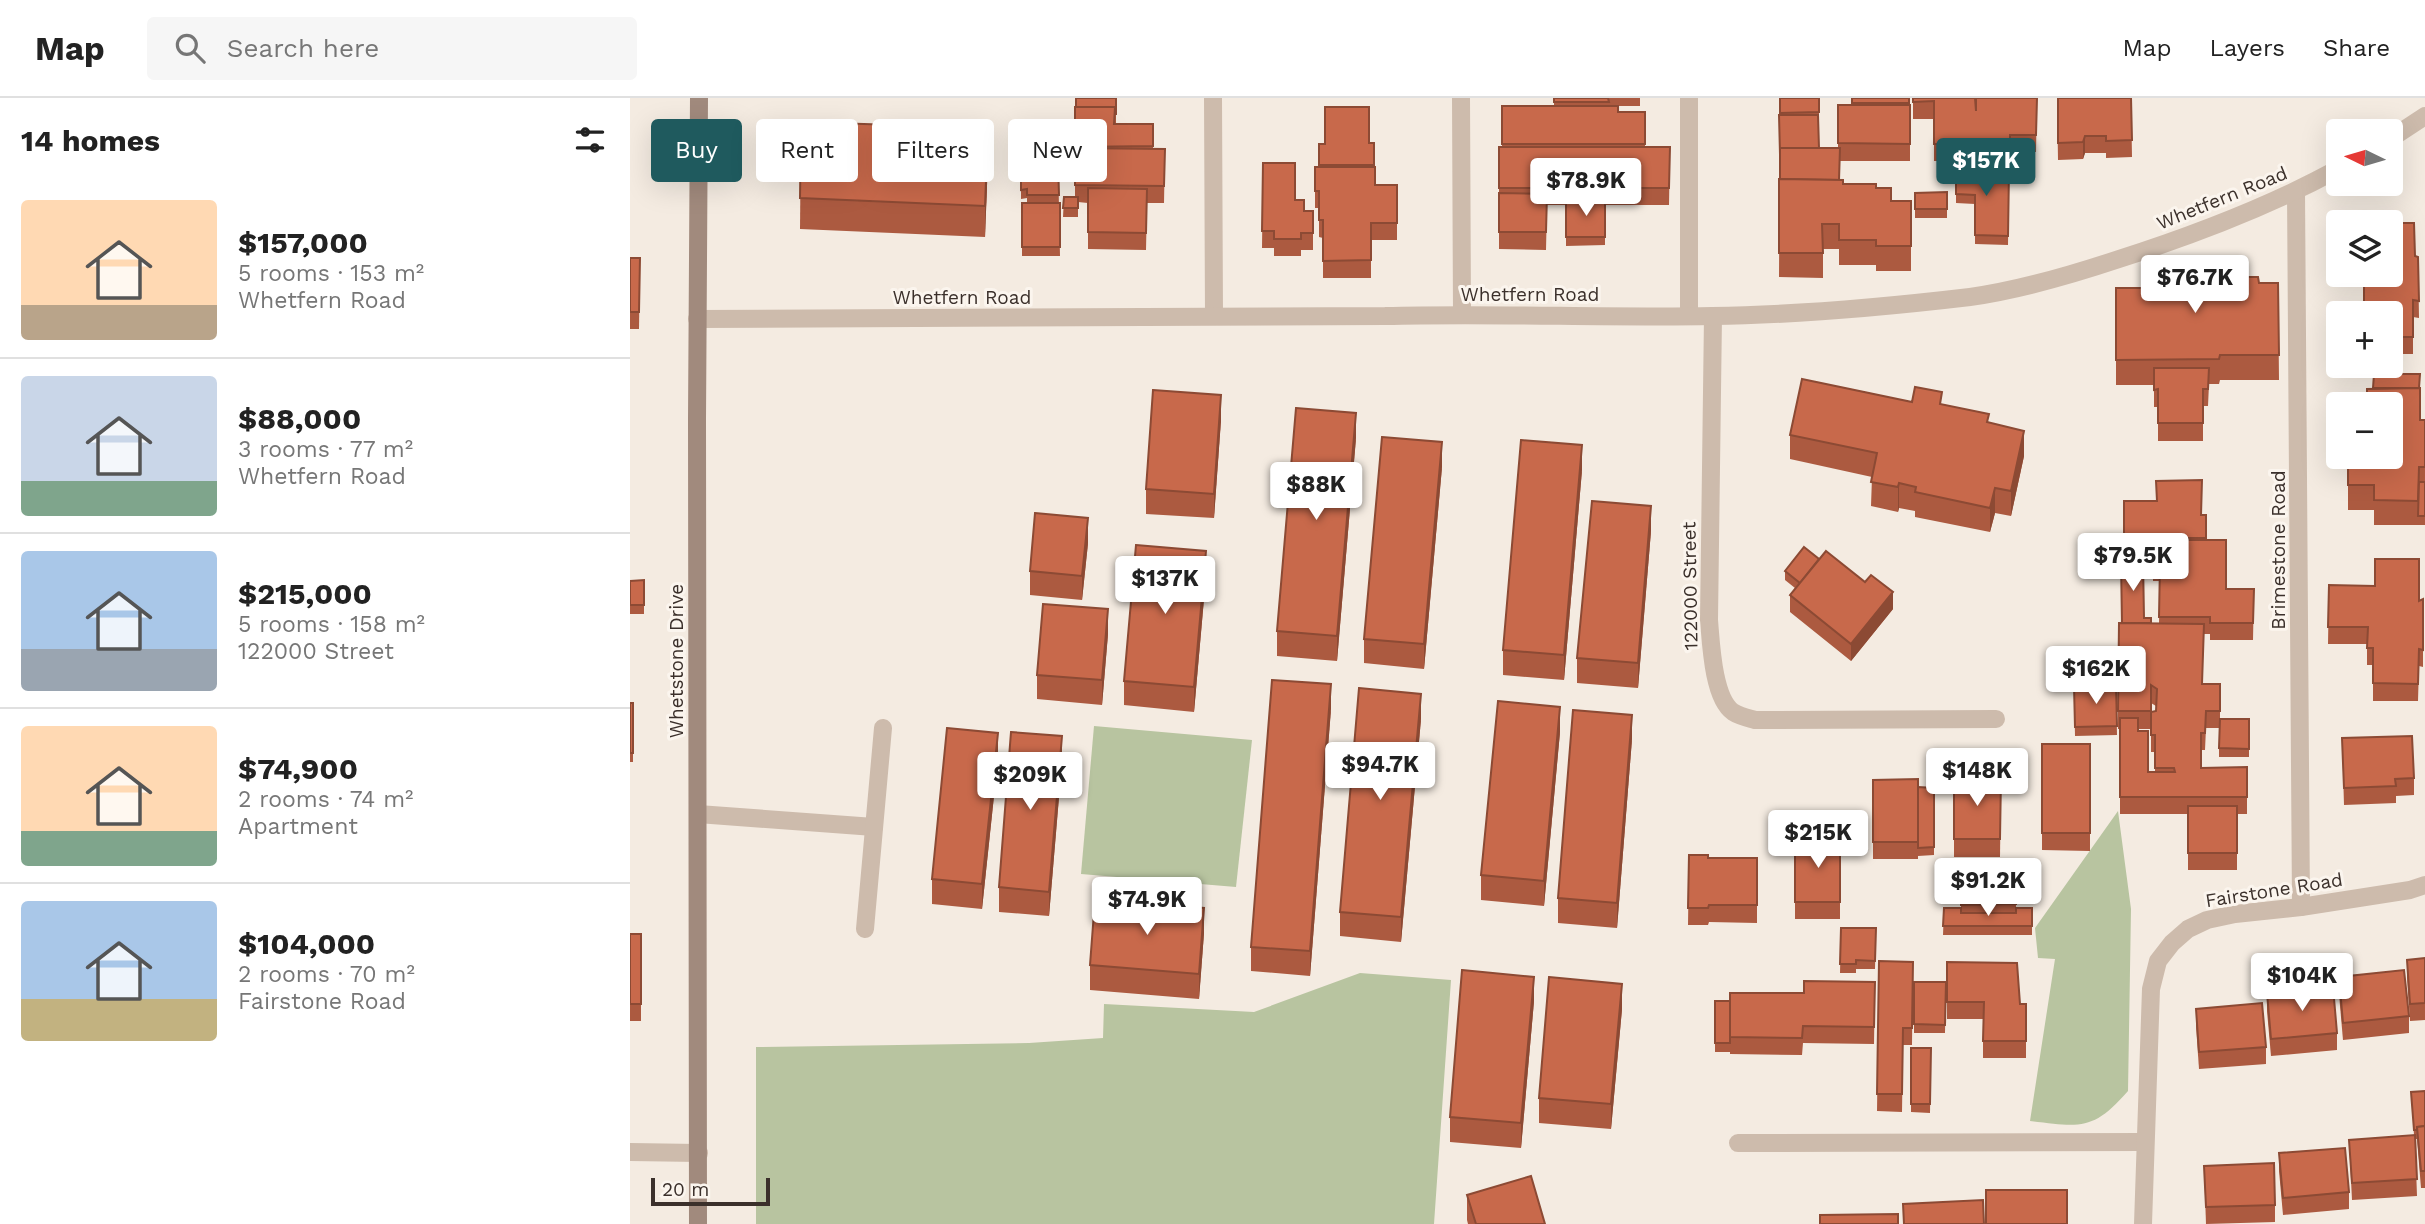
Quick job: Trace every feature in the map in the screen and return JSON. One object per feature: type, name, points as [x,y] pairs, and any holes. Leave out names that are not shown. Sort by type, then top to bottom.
[{"type":"street","name":"Whetstone Drive","points":[[698,1224],[699,98]]},
{"type":"street","points":[[1213,98],[1214,316]]},
{"type":"street","points":[[1461,98],[1462,314]]},
{"type":"street","points":[[1689,98],[1689,316]]},
{"type":"street","points":[[2403,130],[2425,116]]},
{"type":"street","name":"Whetfern Road","points":[[697,319],[1462,314],[1713,316],[1858,309],[1972,297],[2092,268],[2192,235],[2297,192],[2326,176]]},
{"type":"street","name":"Brimestone Road","points":[[2297,192],[2301,907]]},
{"type":"street","name":"122000 Street","points":[[1713,316],[1709,620],[1713,666],[1721,693],[1732,712],[1755,720],[1996,719]]},
{"type":"street","points":[[865,929],[884,728]]},
{"type":"street","points":[[698,814],[874,827]]},
{"type":"street","name":"Fairstone Road","points":[[2143,1224],[2151,989],[2158,961],[2172,943],[2188,929],[2207,920],[2410,890],[2425,885]]},
{"type":"street","points":[[1738,1143],[2144,1142]]},
{"type":"street","points":[[630,1152],[699,1153]]},
{"type":"green space","points":[[1094,726],[1252,740],[1236,887],[1081,874]]},
{"type":"green space","points":[[2118,811],[2131,909],[2128,1091],[2095,1120],[2074,1125],[2030,1121],[2055,959],[2038,958],[2035,928]]},
{"type":"green space","points":[[1360,973],[1451,980],[1434,1224],[756,1224],[756,1047],[1029,1043],[1103,1038],[1104,1004],[1254,1012]]},
{"type":"building","points":[[1076,98],[1116,98],[1116,114],[1115,107],[1076,107]]},
{"type":"building","points":[[1554,98],[1608,98],[1609,102],[1554,102]]},
{"type":"building","points":[[1780,98],[1819,98],[1819,112],[1780,113]]},
{"type":"building","points":[[1852,98],[1909,98],[1909,103],[1852,103]]},
{"type":"building","points":[[1913,98],[1975,98],[1976,111],[1976,98],[2037,98],[2036,135],[2010,135],[2010,143],[1934,144],[1934,101],[1913,102]]},
{"type":"building","points":[[2058,98],[2131,98],[2132,140],[2106,141],[2106,136],[2085,136],[2083,142],[2058,143]]},
{"type":"building","points":[[1838,105],[1910,105],[1910,144],[1838,143]]},
{"type":"building","points":[[1502,106],[1618,106],[1618,112],[1645,112],[1645,144],[1502,144]]},
{"type":"building","points":[[1075,107],[1115,107],[1114,124],[1153,124],[1153,146],[1107,147],[1107,119],[1075,119]]},
{"type":"building","points":[[1325,107],[1369,107],[1369,143],[1374,143],[1374,165],[1319,165],[1319,144],[1325,144]]},
{"type":"building","points":[[1779,115],[1818,115],[1819,148],[1780,148],[1780,154]]},
{"type":"building","points":[[858,124],[872,124],[872,182],[986,182],[985,206],[800,198],[800,182],[858,182]]},
{"type":"building","points":[[1499,147],[1670,147],[1669,188],[1499,188]]},
{"type":"building","points":[[1107,148],[1165,149],[1164,186],[1075,185],[1075,182],[1107,182]]},
{"type":"building","points":[[1780,148],[1840,148],[1839,180],[1780,179]]},
{"type":"building","points":[[1263,163],[1295,163],[1295,200],[1304,200],[1304,211],[1313,211],[1313,233],[1301,233],[1301,239],[1274,239],[1274,231],[1262,231]]},
{"type":"building","points":[[1956,163],[1974,163],[1974,178],[1975,170],[2009,170],[2008,236],[1975,235],[1975,195],[1956,194]]},
{"type":"building","points":[[1315,167],[1375,167],[1375,185],[1397,185],[1397,223],[1371,223],[1371,260],[1323,261],[1323,220],[1319,220],[1319,191],[1315,191]]},
{"type":"building","points":[[1779,179],[1843,180],[1843,184],[1876,184],[1876,188],[1891,188],[1891,201],[1911,201],[1911,246],[1876,246],[1876,240],[1839,240],[1839,224],[1822,224],[1823,253],[1779,253]]},
{"type":"building","points":[[1021,182],[1059,182],[1059,195],[1027,195],[1027,189],[1021,190]]},
{"type":"building","points":[[1088,188],[1147,189],[1146,233],[1088,232]]},
{"type":"building","points":[[1947,192],[1947,209],[1915,209],[1915,193]]},
{"type":"building","points":[[1499,193],[1547,194],[1546,232],[1499,232]]},
{"type":"building","points":[[1064,197],[1078,197],[1078,208],[1063,208]]},
{"type":"building","points":[[1566,198],[1605,198],[1605,237],[1566,237]]},
{"type":"building","points":[[1022,203],[1060,203],[1060,247],[1022,247]]},
{"type":"building","points":[[2403,223],[2414,223],[2419,301],[2413,300],[2413,337],[2403,337],[2403,301],[2364,301],[2364,287],[2403,287]]},
{"type":"building","points":[[2147,257],[2196,257],[2196,277],[2258,277],[2259,283],[2278,283],[2279,355],[2220,355],[2219,359],[2116,360],[2116,288],[2147,288]]},
{"type":"building","points":[[630,258],[640,258],[639,312],[630,312]]},
{"type":"building","points":[[2154,368],[2209,368],[2208,389],[2203,389],[2203,423],[2158,423],[2158,389],[2154,390]]},
{"type":"building","points":[[2403,374],[2420,374],[2419,388],[2373,388],[2374,378],[2403,378]]},
{"type":"building","points":[[1802,379],[1912,402],[1915,387],[1942,392],[1940,404],[1989,414],[1987,422],[2024,431],[2011,491],[1995,488],[1990,508],[1915,492],[1916,487],[1899,483],[1898,487],[1871,482],[1877,453],[1790,435]]},
{"type":"building","points":[[2420,388],[2420,420],[2425,420],[2425,467],[2419,467],[2418,501],[2374,500],[2374,485],[2348,485],[2348,469],[2403,469],[2403,392],[2367,392],[2367,389]]},
{"type":"building","points":[[1153,390],[1221,395],[1214,494],[1146,489]]},
{"type":"building","points":[[1296,408],[1356,413],[1337,636],[1277,631]]},
{"type":"building","points":[[1382,437],[1442,442],[1424,644],[1364,639]]},
{"type":"building","points":[[1521,440],[1582,445],[1564,655],[1503,650]]},
{"type":"building","points":[[2202,480],[2201,515],[2206,515],[2206,538],[2124,538],[2124,501],[2157,501],[2156,481]]},
{"type":"building","points":[[2419,482],[2425,482],[2425,516],[2418,516]]},
{"type":"building","points":[[1592,501],[1651,506],[1638,663],[1577,658]]},
{"type":"building","points":[[1035,513],[1088,518],[1082,576],[1030,571]]},
{"type":"building","points":[[2153,540],[2226,540],[2226,589],[2254,589],[2253,623],[2210,623],[2210,617],[2159,617],[2160,564],[2153,564]]},
{"type":"building","points":[[1136,545],[1206,551],[1194,687],[1124,681]]},
{"type":"building","points":[[1804,547],[1819,559],[1800,583],[1785,571]]},
{"type":"building","points":[[1826,551],[1865,582],[1871,575],[1893,592],[1851,644],[1790,595]]},
{"type":"building","points":[[2375,559],[2419,559],[2419,601],[2423,599],[2423,650],[2419,649],[2418,684],[2373,683],[2373,648],[2367,648],[2368,627],[2328,627],[2329,585],[2375,586]]},
{"type":"building","points":[[2143,561],[2144,618],[2151,618],[2151,623],[2122,623],[2121,562]]},
{"type":"building","points":[[644,580],[644,605],[630,605],[630,581]]},
{"type":"building","points":[[1043,604],[1108,609],[1102,680],[1037,675]]},
{"type":"building","points":[[2119,623],[2204,624],[2202,684],[2220,684],[2220,711],[2206,711],[2205,733],[2201,733],[2201,768],[2247,767],[2247,797],[2120,797],[2120,718],[2138,718],[2138,731],[2148,731],[2148,772],[2175,772],[2174,768],[2155,768],[2155,735],[2151,735],[2151,712],[2156,711],[2157,689],[2151,685],[2151,711],[2118,711]]},
{"type":"building","points":[[1272,680],[1331,684],[1310,951],[1251,947]]},
{"type":"building","points":[[2116,685],[2117,726],[2075,727],[2074,686]]},
{"type":"building","points":[[1359,688],[1421,694],[1401,917],[1340,912]]},
{"type":"building","points":[[1498,701],[1560,707],[1544,881],[1481,875]]},
{"type":"building","points":[[630,703],[633,703],[633,753],[630,753]]},
{"type":"building","points":[[1573,710],[1632,715],[1617,903],[1558,898]]},
{"type":"building","points":[[2220,719],[2249,719],[2249,749],[2219,748]]},
{"type":"building","points":[[947,728],[998,733],[982,884],[932,879]]},
{"type":"building","points":[[1011,732],[1062,736],[1049,892],[999,887]]},
{"type":"building","points":[[2412,736],[2414,778],[2395,779],[2396,786],[2344,788],[2342,738]]},
{"type":"building","points":[[2042,744],[2090,744],[2090,833],[2042,833]]},
{"type":"building","points":[[1954,777],[2001,777],[2000,839],[1954,839]]},
{"type":"building","points":[[1918,779],[1918,842],[1873,842],[1873,780]]},
{"type":"building","points":[[1918,787],[1934,788],[1934,847],[1918,848]]},
{"type":"building","points":[[2188,806],[2237,806],[2237,853],[2188,853]]},
{"type":"building","points":[[1795,839],[1840,839],[1840,902],[1795,902]]},
{"type":"building","points":[[1689,855],[1708,855],[1708,858],[1757,858],[1757,905],[1688,908]]},
{"type":"building","points":[[1961,860],[2016,860],[2016,904],[1961,905]]},
{"type":"building","points":[[1095,899],[1204,908],[1199,974],[1090,965]]},
{"type":"building","points":[[1944,908],[1961,908],[1961,913],[2016,913],[2016,908],[2032,908],[2032,926],[1943,926]]},
{"type":"building","points":[[1841,928],[1876,928],[1875,961],[1856,960],[1856,964],[1840,964]]},
{"type":"building","points":[[630,934],[641,934],[641,1004],[630,1004]]},
{"type":"building","points":[[2425,958],[2425,1003],[2410,1004],[2407,960]]},
{"type":"building","points":[[1879,961],[1913,962],[1912,1028],[1903,1028],[1902,1094],[1877,1094]]},
{"type":"building","points":[[1947,962],[2017,963],[2020,1004],[2026,1004],[2026,1041],[1983,1041],[1984,1002],[1947,1002]]},
{"type":"building","points":[[1462,970],[1534,977],[1521,1123],[1450,1117]]},
{"type":"building","points":[[2404,970],[2409,1016],[2343,1023],[2339,977]]},
{"type":"building","points":[[1549,977],[1622,984],[1611,1104],[1539,1098]]},
{"type":"building","points":[[1804,981],[1875,982],[1874,1027],[1803,1026],[1802,1038],[1730,1037],[1730,993],[1804,993]]},
{"type":"building","points":[[1914,982],[1946,982],[1945,1025],[1914,1024]]},
{"type":"building","points":[[2333,987],[2337,1033],[2271,1039],[2267,993]]},
{"type":"building","points":[[1715,1001],[1730,1001],[1730,1043],[1715,1043]]},
{"type":"building","points":[[2262,1003],[2266,1047],[2199,1052],[2196,1009]]},
{"type":"building","points":[[1911,1048],[1931,1048],[1930,1104],[1911,1104]]},
{"type":"building","points":[[2425,1091],[2425,1126],[2414,1130],[2411,1092]]},
{"type":"building","points":[[2425,1126],[2425,1171],[2421,1171],[2417,1127]]},
{"type":"building","points":[[2415,1135],[2417,1179],[2352,1183],[2349,1140]]},
{"type":"building","points":[[2345,1148],[2349,1192],[2283,1198],[2279,1153]]},
{"type":"building","points":[[2274,1163],[2275,1205],[2206,1207],[2204,1166]]},
{"type":"building","points":[[1531,1176],[1545,1224],[1476,1224],[1467,1195]]},
{"type":"building","points":[[1986,1190],[2067,1190],[2067,1224],[1986,1224]]},
{"type":"building","points":[[1983,1200],[1984,1224],[1904,1224],[1903,1204]]},
{"type":"building","points":[[1898,1214],[1898,1224],[1820,1224],[1820,1215]]}]
